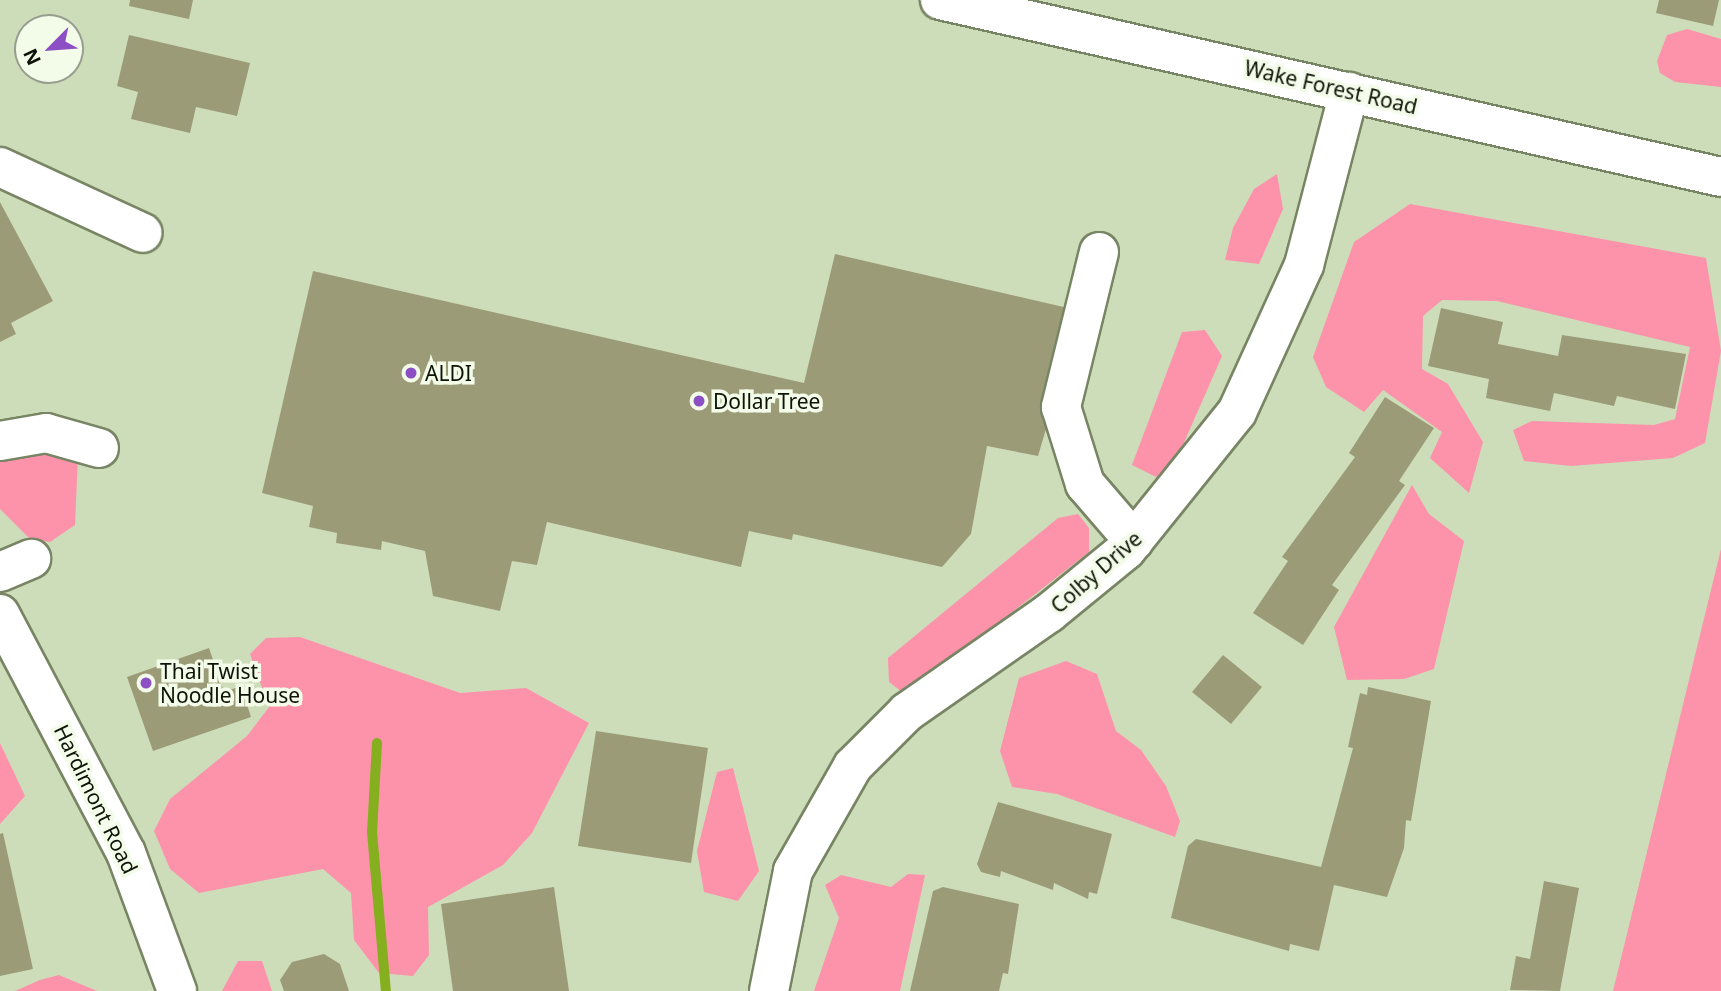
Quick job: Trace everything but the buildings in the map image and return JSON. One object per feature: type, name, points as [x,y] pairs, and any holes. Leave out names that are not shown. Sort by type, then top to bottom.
[{"type":"street","name":"Wake Forest Road","points":[[940,0],[1721,177]]},
{"type":"street","name":"Colby Drive","points":[[769,991],[793,871],[853,766],[907,712],[1059,606],[1134,541],[1204,459],[1260,368],[1304,265],[1349,92]]},
{"type":"street","points":[[4,174],[143,233]]},
{"type":"street","points":[[1099,252],[1061,407],[1085,484],[1134,541]]},
{"type":"street","points":[[0,441],[46,433],[99,448]]},
{"type":"street","name":"Hardimont Road","points":[[0,614],[126,853],[177,991]]},
{"type":"shaded area","points":[[1687,29],[1721,39],[1721,87],[1675,82],[1660,73],[1657,61],[1667,35]]},
{"type":"shaded area","points":[[1277,174],[1283,209],[1259,264],[1225,260],[1233,228],[1254,189]]},
{"type":"shaded area","points":[[1410,204],[1706,258],[1721,351],[1705,443],[1673,458],[1571,466],[1524,461],[1513,430],[1532,421],[1654,425],[1675,419],[1690,347],[1497,301],[1442,300],[1423,316],[1422,369],[1448,384],[1483,442],[1469,493],[1430,458],[1442,432],[1383,390],[1364,412],[1326,387],[1313,357],[1354,242]]},
{"type":"shaded area","points":[[1205,330],[1222,356],[1176,461],[1156,477],[1132,465],[1182,332]]},
{"type":"shaded area","points":[[0,447],[78,455],[75,525],[50,542],[30,539],[0,509]]},
{"type":"shaded area","points":[[1412,485],[1429,514],[1464,541],[1434,669],[1404,679],[1347,680],[1334,627]]},
{"type":"shaded area","points":[[1078,514],[1089,528],[1089,552],[906,695],[889,682],[888,658],[1058,518]]},
{"type":"shaded area","points":[[1721,549],[1721,991],[1613,991]]},
{"type":"shaded area","points":[[300,637],[460,693],[526,688],[589,723],[532,833],[503,865],[428,907],[429,955],[413,976],[379,973],[354,940],[351,893],[323,869],[199,893],[170,869],[154,831],[170,799],[247,736],[269,707],[250,654],[266,638]]},
{"type":"shaded area","points":[[1066,661],[1097,674],[1116,731],[1141,750],[1166,786],[1180,821],[1175,837],[1057,794],[1012,787],[1000,751],[1019,678]]},
{"type":"shaded area","points":[[0,743],[25,796],[0,824]]},
{"type":"shaded area","points":[[733,768],[759,871],[738,901],[704,892],[697,851],[717,772]]},
{"type":"shaded area","points":[[908,874],[925,875],[900,991],[814,991],[839,918],[825,885],[841,875],[891,887]]},
{"type":"shaded area","points":[[238,961],[262,961],[272,991],[222,991]]},
{"type":"shaded area","points":[[59,975],[97,991],[15,991],[40,980]]},
{"type":"waterway","points":[[377,743],[372,832],[386,991]]},
{"type":"place","name":"ALDI","points":[[411,373]]},
{"type":"place","name":"Dollar Tree","points":[[699,401]]},
{"type":"place","name":"Thai Twist Noodle House","points":[[146,683]]}]
